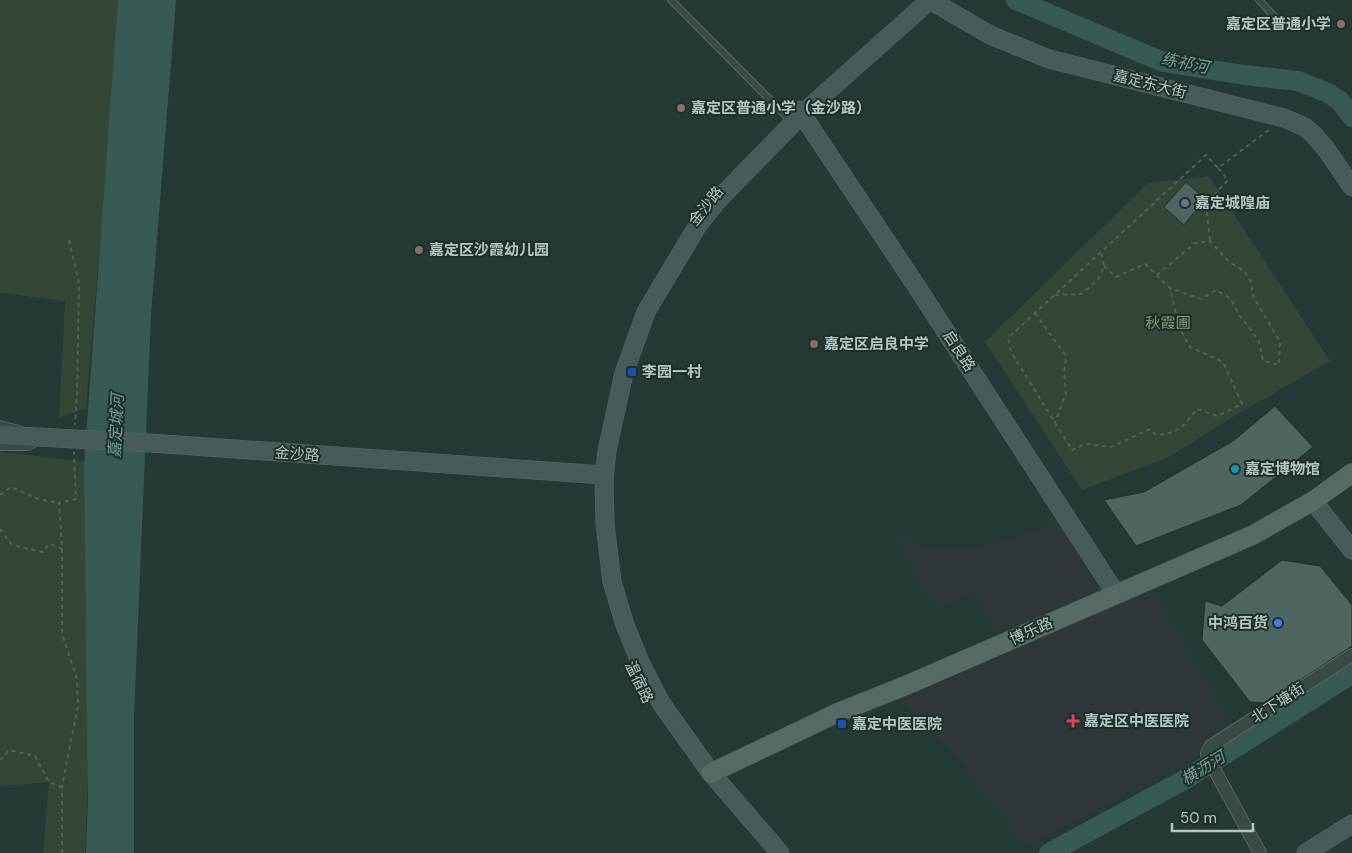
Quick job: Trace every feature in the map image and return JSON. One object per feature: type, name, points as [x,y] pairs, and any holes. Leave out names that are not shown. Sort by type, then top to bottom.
[{"type":"main road","name":"博乐路","points":[[707,775],[836,713],[907,685],[1253,535],[1318,498],[1352,472]]},
{"type":"street","name":"金沙路","points":[[0,435],[150,443],[599,474],[612,379],[635,315],[667,259],[702,207],[764,142],[916,0]]},
{"type":"street","points":[[796,114],[930,0]]},
{"type":"street","name":"嘉定东大街","points":[[930,0],[990,35],[1049,59],[1284,118],[1306,127],[1326,148],[1352,187]]},
{"type":"street","name":"启良路","points":[[796,114],[915,284],[1116,594]]},
{"type":"street","points":[[599,474],[612,582],[625,625],[640,662],[661,703],[707,775],[768,853]]},
{"type":"street","points":[[1318,498],[1352,533]]},
{"type":"street","points":[[1318,498],[1352,550]]},
{"type":"street","name":"北下塘街","points":[[1260,853],[1208,756],[1211,746],[1352,655]]},
{"type":"street","points":[[707,775],[780,853]]},
{"type":"street","points":[[1306,853],[1352,825]]},
{"type":"lane","points":[[672,0],[796,114]]},
{"type":"lane","points":[[1259,0],[1283,26]]},
{"type":"lane","points":[[0,424],[47,438]]},
{"type":"lane","points":[[0,447],[28,448],[47,438]]},
{"type":"path","points":[[1218,168],[1284,118]]},
{"type":"path","points":[[1104,266],[1116,277],[1145,264],[1170,288],[1201,299],[1216,290],[1230,298],[1240,316],[1259,341],[1263,362],[1279,365],[1280,342],[1253,296],[1251,282],[1244,271],[1229,262],[1210,241],[1206,204],[1228,180],[1206,155],[1008,338],[1011,352],[1072,450],[1085,444],[1111,447],[1150,429],[1156,435],[1170,435],[1182,427],[1197,409],[1217,416],[1242,404],[1224,362],[1190,347],[1179,327],[1170,288]]},
{"type":"path","points":[[0,495],[11,487],[38,499],[59,503],[76,499],[79,283],[69,240]]},
{"type":"path","points":[[1157,275],[1195,243],[1210,241]]},
{"type":"path","points":[[1054,295],[1081,294],[1098,280],[1104,266],[1101,252]]},
{"type":"path","points":[[1035,313],[1066,356],[1064,372],[1066,393],[1055,422]]},
{"type":"path","points":[[59,503],[62,549],[62,634],[77,679],[78,705],[62,787],[62,853]]},
{"type":"path","points":[[0,529],[12,545],[43,552],[49,544],[65,550]]},
{"type":"path","points":[[0,760],[9,750],[35,756],[50,782],[62,787]]},
{"type":"shaded area","points":[[1060,524],[1100,589],[998,633],[976,590],[939,609],[899,540],[933,550],[982,547]]},
{"type":"shaded area","name":"嘉定区中医医院","points":[[1148,586],[1223,715],[1228,727],[1200,756],[1028,846],[963,763],[902,701]]},
{"type":"green space","points":[[0,0],[122,0],[86,408],[59,418],[65,301],[0,293]]},
{"type":"green space","name":"秋霞圃","points":[[1209,176],[1330,361],[1231,418],[1167,458],[1082,490],[985,342],[1148,183]]},
{"type":"green space","points":[[0,452],[88,462],[91,698],[85,853],[43,853],[49,782],[0,786]]},
{"type":"water","name":"嘉定城河","points":[[118,0],[176,0],[151,315],[134,715],[134,853],[86,853],[88,799],[84,465]]},
{"type":"building","name":"嘉定城隍庙","points":[[1186,182],[1205,199],[1184,225],[1164,207]]},
{"type":"building","name":"嘉定博物馆","points":[[1275,406],[1313,447],[1241,505],[1136,546],[1104,500],[1144,492],[1233,441]]},
{"type":"building","name":"中鸿百货","points":[[1282,560],[1320,566],[1352,605],[1352,646],[1265,703],[1250,702],[1202,640],[1205,601],[1222,606]]},
{"type":"waterway","name":"练祁河","points":[[1016,0],[1163,62],[1244,75],[1298,81],[1328,93],[1340,101],[1352,117]]},
{"type":"waterway","name":"横沥河","points":[[1049,853],[1184,780],[1352,674]]},
{"type":"place","name":"嘉定区普通小学","points":[[1341,24]]},
{"type":"place","name":"嘉定区普通小学（金沙路）","points":[[681,108]]},
{"type":"place","name":"嘉定城隍庙","points":[[1185,203]]},
{"type":"place","name":"嘉定区沙霞幼儿园","points":[[419,250]]},
{"type":"place","name":"嘉定区启良中学","points":[[814,344]]},
{"type":"place","name":"李园一村","points":[[632,372]]},
{"type":"place","name":"嘉定博物馆","points":[[1235,469]]},
{"type":"place","name":"中鸿百货","points":[[1278,623]]},
{"type":"place","name":"嘉定区中医医院","points":[[1073,721]]},
{"type":"place","name":"嘉定中医医院","points":[[842,724]]}]
